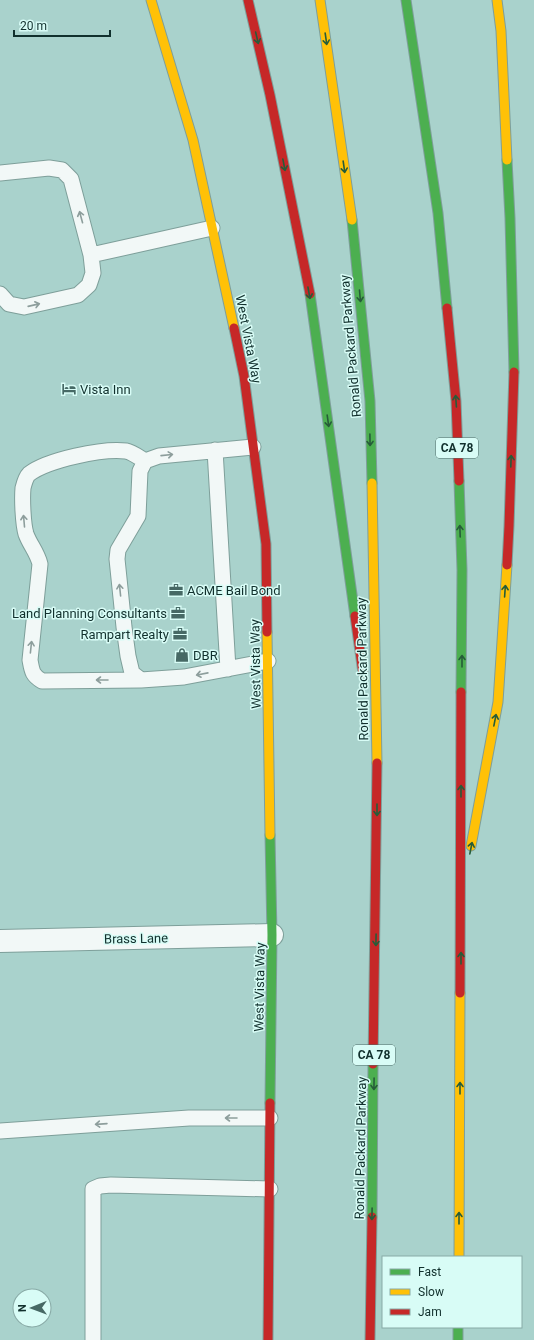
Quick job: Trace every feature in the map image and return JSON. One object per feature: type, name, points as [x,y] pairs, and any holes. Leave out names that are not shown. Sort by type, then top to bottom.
[{"type":"main road","name":"West Vista Way","points":[[150,0],[193,140],[244,376],[266,544],[272,935],[268,1340]]},
{"type":"main road","points":[[248,0],[270,95],[310,296],[365,684]]},
{"type":"main road","name":"Ronald Packard Parkway","points":[[320,0],[353,229],[370,401],[377,771],[370,1340]]},
{"type":"main road","name":"CA 78","points":[[406,0],[438,213],[456,401],[462,570],[459,1256]]},
{"type":"main road","points":[[461,900],[498,702],[509,526],[514,361],[510,218],[501,31],[498,0]]},
{"type":"main road","points":[[367,699],[377,771]]},
{"type":"main road","points":[[458,1328],[458,1340]]},
{"type":"street","name":"Brass Lane","points":[[0,941],[272,935]]},
{"type":"lane","points":[[0,173],[49,168],[62,170],[71,179],[91,255],[93,273],[89,285],[78,295],[24,307],[9,304],[0,294]]},
{"type":"lane","points":[[91,255],[212,228]]},
{"type":"lane","points":[[141,680],[132,673],[128,656],[117,559],[118,550],[138,516],[140,471],[145,461],[159,456],[253,447]]},
{"type":"lane","points":[[215,450],[228,669]]},
{"type":"lane","points":[[145,461],[127,452],[83,454],[42,467],[28,475],[23,488],[24,520],[26,533],[30,544],[37,554],[40,564],[30,660],[35,677],[42,681],[141,680],[184,677],[268,661]]},
{"type":"lane","points":[[0,1131],[189,1118],[270,1118]]},
{"type":"lane","points":[[93,1340],[93,1189],[100,1186],[111,1185],[270,1189]]},
{"type":"traffic: fast","points":[[406,0],[438,213],[447,308]]},
{"type":"traffic: fast","points":[[507,160],[514,372]]},
{"type":"traffic: fast","points":[[352,220],[370,401],[372,483]]},
{"type":"traffic: fast","points":[[310,294],[355,616]]},
{"type":"traffic: fast","points":[[459,481],[462,570],[461,692]]},
{"type":"traffic: fast","points":[[270,835],[272,935],[270,1103]]},
{"type":"traffic: fast","points":[[372,1217],[373,1064]]},
{"type":"traffic: fast","points":[[458,1328],[458,1340]]},
{"type":"traffic: slow","points":[[151,0],[193,140],[234,328]]},
{"type":"traffic: slow","points":[[320,0],[352,220]]},
{"type":"traffic: slow","points":[[497,0],[501,31],[507,160]]},
{"type":"traffic: slow","points":[[372,483],[377,763]]},
{"type":"traffic: slow","points":[[471,846],[498,702],[507,565]]},
{"type":"traffic: slow","points":[[267,632],[270,835]]},
{"type":"traffic: slow","points":[[459,1256],[460,993]]},
{"type":"traffic: jam","points":[[248,0],[270,95],[310,294]]},
{"type":"traffic: jam","points":[[447,308],[456,401],[459,481]]},
{"type":"traffic: jam","points":[[234,328],[244,376],[266,544],[267,632]]},
{"type":"traffic: jam","points":[[507,565],[514,372]]},
{"type":"traffic: jam","points":[[355,616],[363,673]]},
{"type":"traffic: jam","points":[[460,993],[461,692]]},
{"type":"traffic: jam","points":[[373,1064],[377,763]]},
{"type":"traffic: jam","points":[[268,1340],[270,1103]]},
{"type":"traffic: jam","points":[[370,1340],[372,1217]]},
{"type":"place","name":"Vista Inn","points":[[69,389]]},
{"type":"place","name":"ACME Bail Bond","points":[[176,590]]},
{"type":"place","name":"Land Planning Consultants","points":[[178,613]]},
{"type":"place","name":"Rampart Realty","points":[[180,634]]},
{"type":"place","name":"DBR","points":[[182,655]]}]
